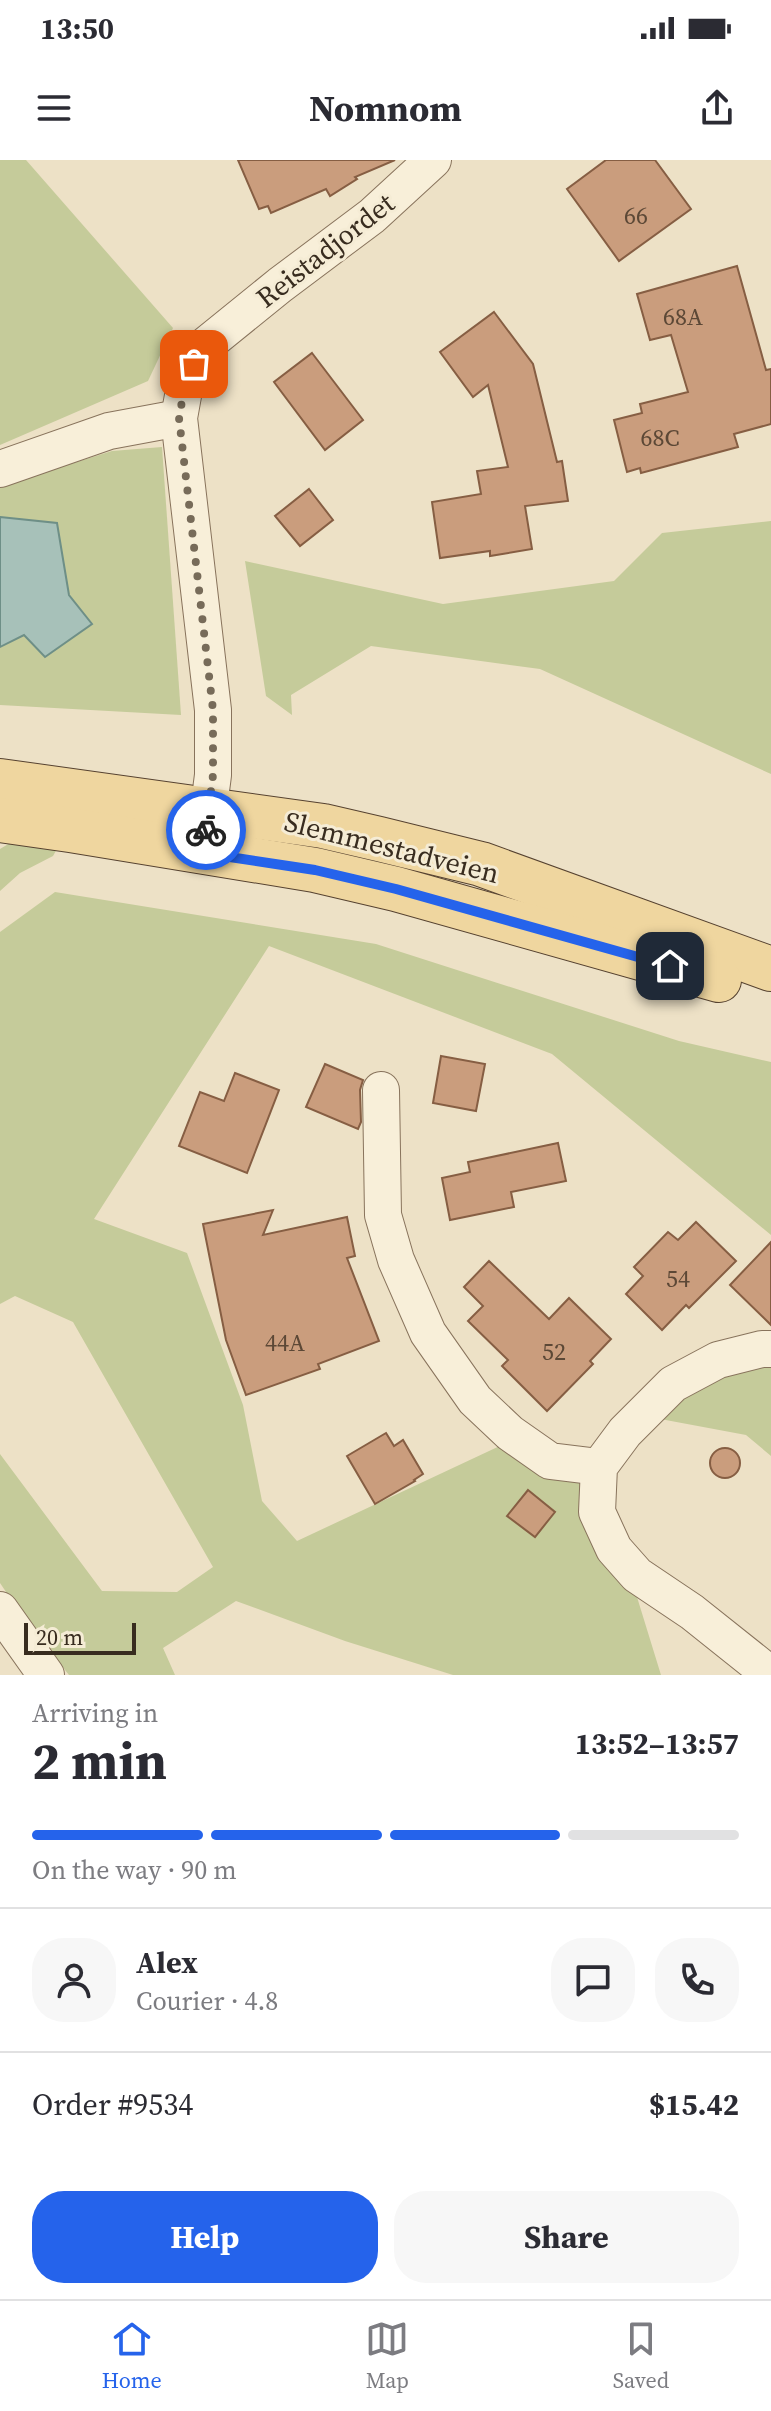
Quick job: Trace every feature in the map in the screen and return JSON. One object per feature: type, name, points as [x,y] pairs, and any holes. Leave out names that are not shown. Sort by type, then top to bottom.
[{"type":"main road","name":"Slemmestadveien","points":[[0,781],[323,826],[481,864],[771,969]]},
{"type":"main road","name":"Slemmestadveien","points":[[0,820],[315,870],[396,889],[771,995]]},
{"type":"street","name":"Reistadjordet","points":[[203,853],[213,775],[213,710],[179,418],[186,379],[201,349],[372,216],[433,160]]},
{"type":"street","points":[[0,469],[109,431],[179,418]]},
{"type":"street","points":[[381,1090],[383,1215],[396,1260],[428,1333],[475,1400],[510,1433],[550,1461],[599,1467]]},
{"type":"street","points":[[771,1349],[718,1360],[673,1384],[625,1432],[599,1467],[597,1512],[614,1549],[637,1575],[692,1612],[771,1675]]},
{"type":"street","points":[[0,1610],[46,1675]]},
{"type":"green space","points":[[0,160],[26,160],[173,328],[148,381],[0,445]]},
{"type":"green space","points":[[162,447],[181,715],[0,705],[0,486],[112,451]]},
{"type":"green space","points":[[771,521],[771,774],[540,669],[371,646],[291,695],[292,715],[266,696],[245,561],[443,604],[614,581],[662,533]]},
{"type":"green space","points":[[10,843],[58,847],[53,856],[20,873],[0,891],[0,849]]},
{"type":"green space","points":[[55,892],[376,944],[679,1041],[771,1062],[771,1235],[552,1054],[269,946],[94,1219],[187,1253],[243,1405],[262,1501],[297,1541],[504,1444],[586,1452],[626,1410],[771,1338],[771,1456],[746,1435],[655,1418],[621,1453],[609,1506],[661,1675],[453,1675],[345,1641],[236,1601],[163,1648],[175,1675],[69,1675],[27,1623],[0,1583],[0,1454],[102,1591],[177,1592],[213,1567],[73,1322],[15,1296],[0,1304],[0,932]]},
{"type":"water","points":[[0,517],[57,523],[69,595],[92,624],[45,657],[24,635],[0,647]]},
{"type":"building","points":[[238,160],[395,160],[355,177],[357,179],[330,196],[326,189],[271,213],[268,206],[259,209]]},
{"type":"building","points":[[606,160],[655,160],[691,209],[619,261],[567,189]]},
{"type":"building","points":[[737,266],[766,370],[771,369],[771,424],[734,434],[738,447],[641,473],[640,468],[627,472],[614,420],[642,413],[640,404],[688,392],[671,335],[650,340],[637,294]]},
{"type":"building","points":[[494,312],[533,364],[557,462],[562,461],[568,501],[525,506],[532,549],[490,556],[490,551],[440,558],[432,502],[481,494],[477,471],[508,467],[488,385],[473,397],[440,352]]},
{"type":"building","points":[[312,353],[363,420],[325,450],[274,382]]},
{"type":"building","points":[[309,489],[333,520],[300,546],[275,516]]},
{"type":"building","points":[[441,1056],[485,1064],[476,1111],[433,1103]]},
{"type":"building","points":[[325,1064],[363,1080],[358,1129],[306,1107]]},
{"type":"building","points":[[235,1073],[279,1090],[247,1173],[179,1146],[200,1092],[224,1101]]},
{"type":"building","points":[[558,1143],[566,1181],[511,1192],[514,1207],[450,1220],[442,1178],[470,1172],[468,1162]]},
{"type":"building","points":[[273,1210],[263,1235],[347,1217],[355,1256],[347,1258],[379,1341],[318,1364],[320,1369],[246,1395],[226,1340],[203,1224]]},
{"type":"building","points":[[696,1222],[736,1261],[662,1330],[626,1294],[643,1276],[634,1267],[668,1232],[678,1240]]},
{"type":"building","points":[[771,1242],[771,1325],[730,1285]]},
{"type":"building","points":[[489,1261],[549,1319],[569,1298],[611,1339],[590,1361],[593,1364],[547,1411],[502,1366],[508,1360],[468,1321],[483,1306],[464,1287]]},
{"type":"building","points":[[386,1433],[394,1446],[403,1440],[423,1474],[375,1504],[347,1456]]},
{"type":"building","points":[[725,1448],[736,1452],[740,1463],[736,1474],[725,1478],[714,1474],[710,1463],[714,1452]]},
{"type":"building","points":[[528,1490],[555,1512],[535,1537],[507,1516]]},
{"type":"way so far","points":[[194,364],[186,379],[179,418],[213,710],[213,775],[206,830]]},
{"type":"route","points":[[206,830],[203,853],[315,870],[396,889],[670,966]]}]
